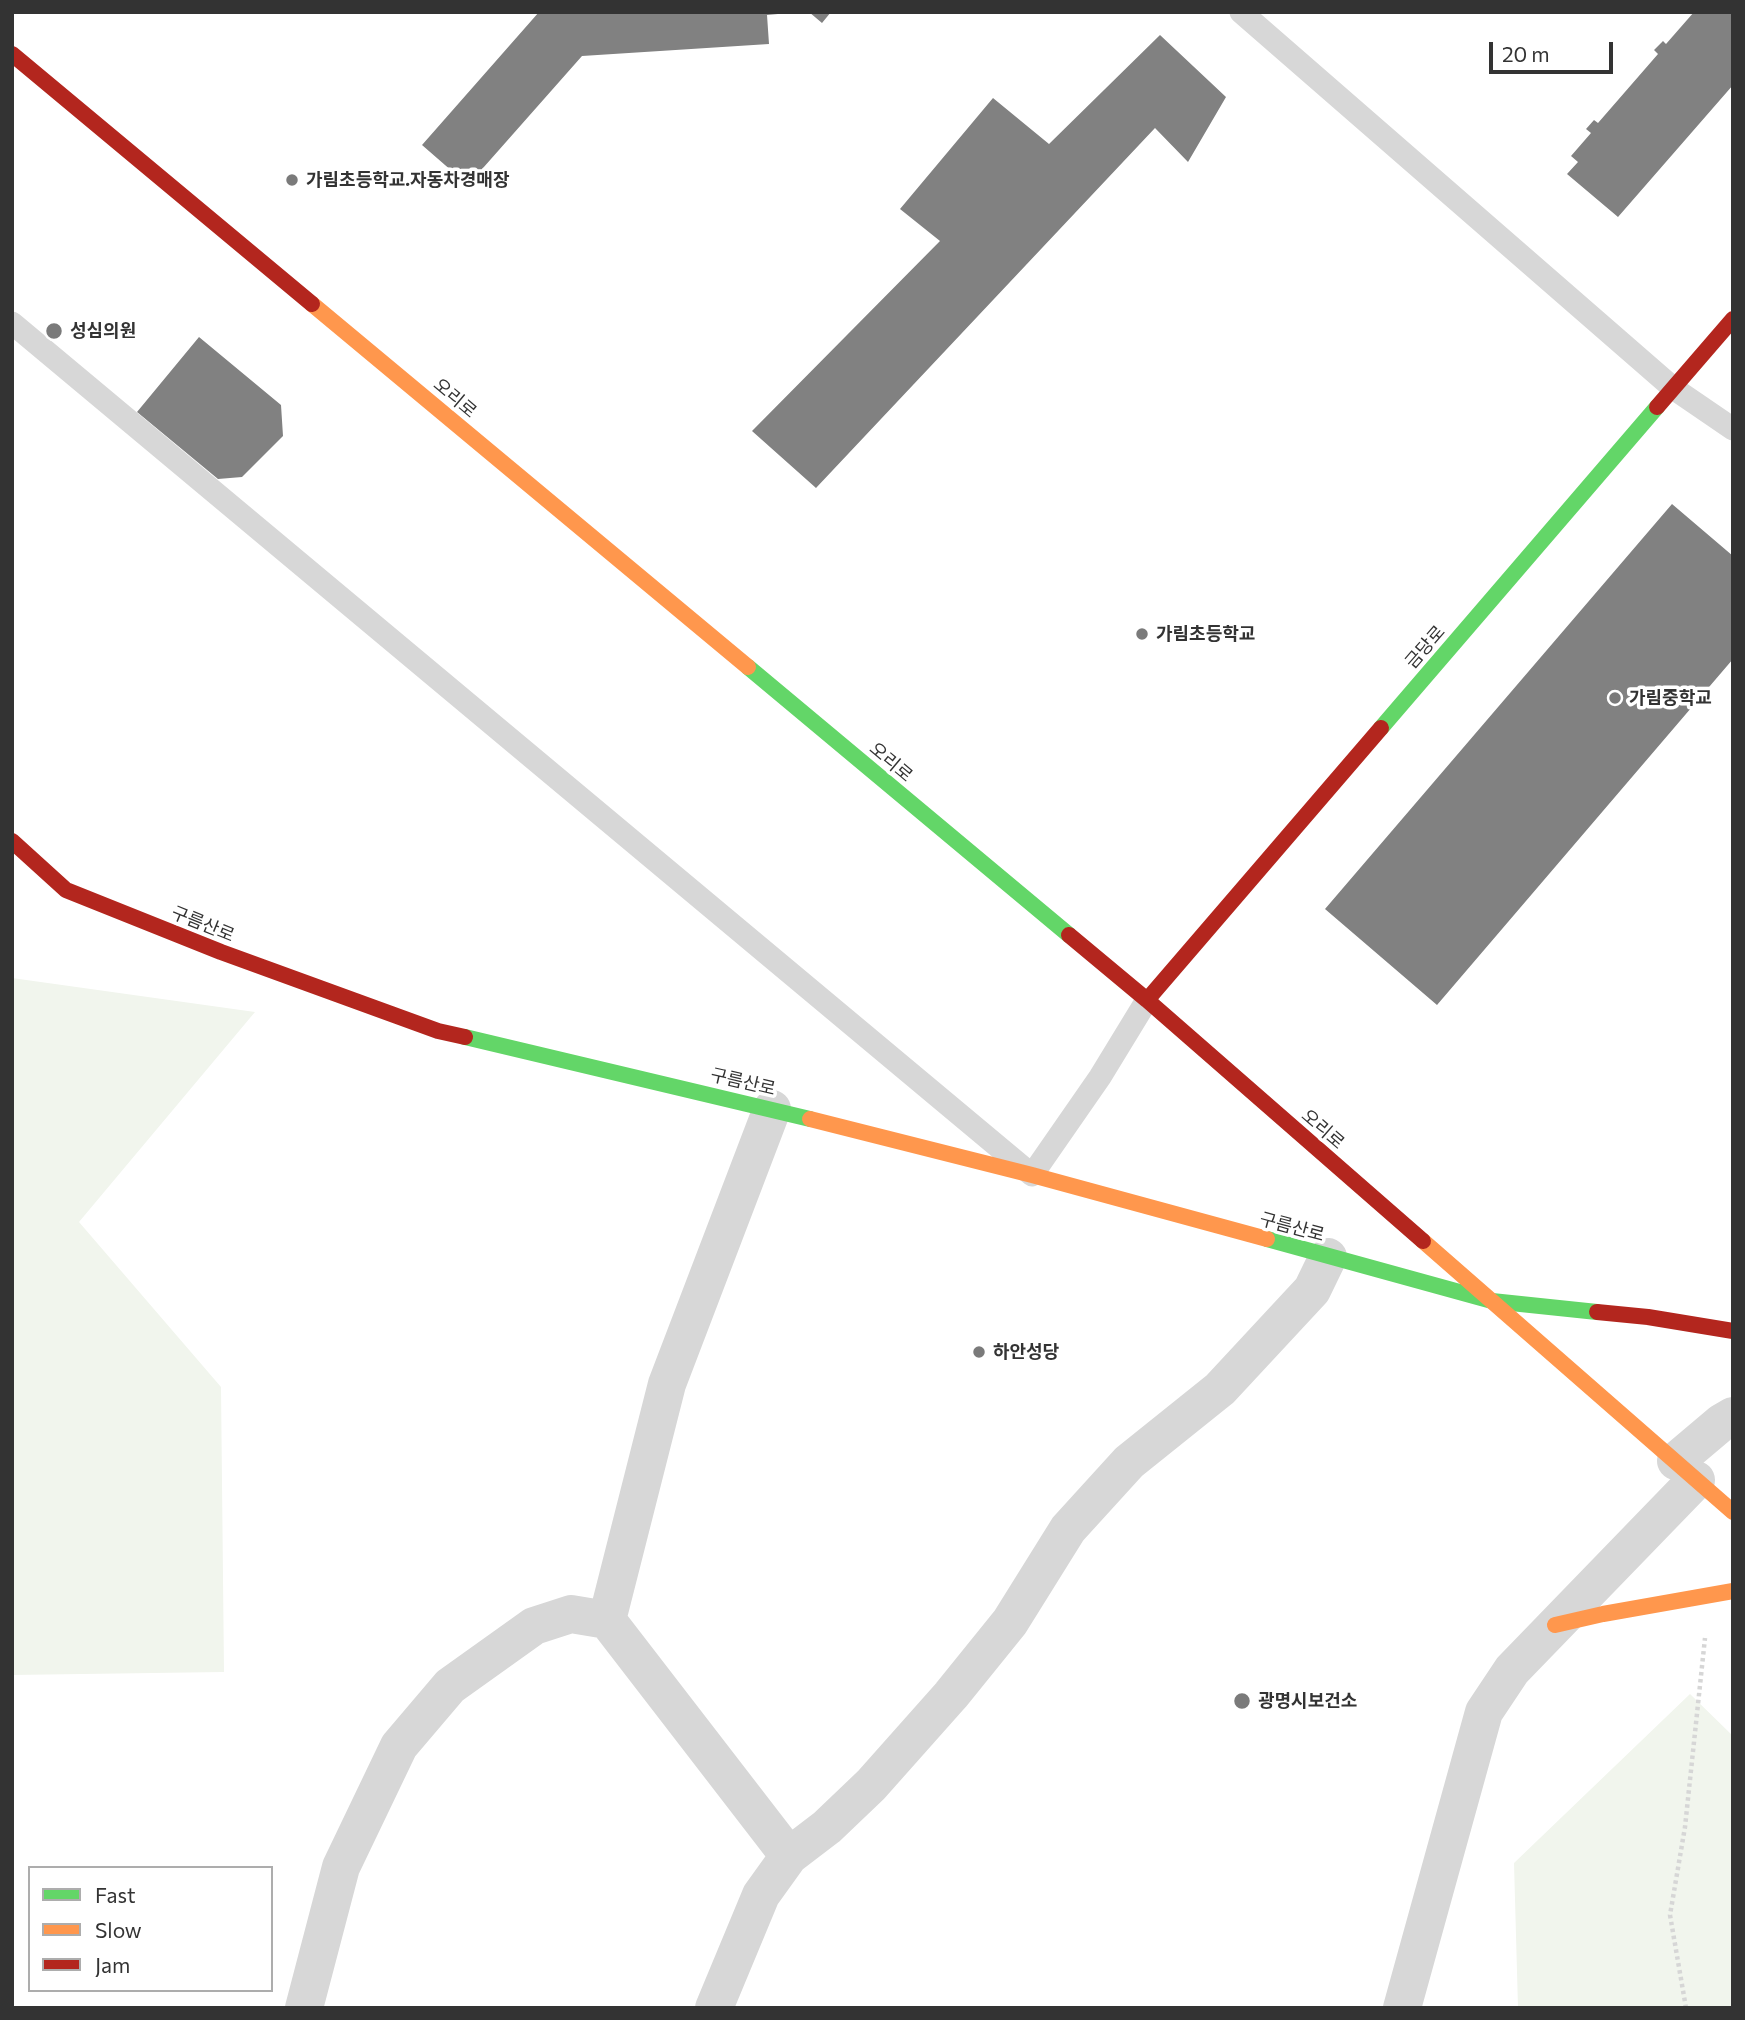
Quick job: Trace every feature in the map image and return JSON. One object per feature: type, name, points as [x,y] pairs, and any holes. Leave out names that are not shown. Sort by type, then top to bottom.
[{"type":"main road","name":"오리로","points":[[12,54],[1147,1000],[1733,1512]]},
{"type":"main road","name":"금당로","points":[[1147,1000],[1733,319]]},
{"type":"main road","name":"구름산로","points":[[12,841],[66,890],[220,952],[438,1031],[772,1109],[1032,1175],[1492,1301],[1648,1317],[1733,1331]]},
{"type":"main road","points":[[1555,1625],[1638,1607],[1733,1591]]},
{"type":"street","points":[[607,1620],[667,1384],[772,1109]]},
{"type":"street","points":[[714,2008],[761,1895],[789,1856],[827,1827],[871,1786],[951,1695],[1010,1622],[1068,1529],[1129,1462],[1220,1389],[1312,1290],[1328,1256]]},
{"type":"street","points":[[1402,2008],[1484,1712],[1512,1670],[1555,1625],[1686,1470],[1721,1423],[1733,1416]]},
{"type":"street","points":[[304,2008],[341,1867],[399,1746],[450,1686],[534,1626],[570,1614],[607,1620],[789,1856]]},
{"type":"lane","points":[[1241,12],[1673,388],[1733,429]]},
{"type":"lane","points":[[12,323],[1032,1175],[1100,1077],[1147,1000]]},
{"type":"path","points":[[1686,2008],[1670,1915],[1685,1827],[1709,1595]]},
{"type":"shaded area","points":[[12,978],[255,1012],[79,1222],[221,1387],[224,1672],[12,1675]]},
{"type":"shaded area","points":[[1690,1694],[1733,1736],[1733,2008],[1518,2008],[1514,1863]]},
{"type":"building","points":[[539,12],[778,14],[767,15],[769,44],[582,56],[468,185],[422,145]]},
{"type":"building","points":[[809,12],[831,12],[822,23]]},
{"type":"building","points":[[1694,12],[1733,12],[1733,85],[1618,217],[1567,174],[1578,162],[1571,156],[1591,133],[1586,129],[1594,120],[1598,123],[1658,54],[1654,50],[1663,41],[1666,44]]},
{"type":"building","points":[[1160,35],[1226,97],[1188,162],[1155,128],[816,488],[752,431],[940,241],[900,209],[993,98],[1049,144]]},
{"type":"building","points":[[199,337],[281,405],[283,436],[242,477],[218,479],[137,412]]},
{"type":"building","points":[[1672,504],[1733,556],[1733,659],[1437,1005],[1325,909]]},
{"type":"traffic: fast","points":[[1381,728],[1657,407]]},
{"type":"traffic: fast","points":[[748,667],[1069,935]]},
{"type":"traffic: fast","points":[[465,1037],[810,1119]]},
{"type":"traffic: fast","points":[[1267,1239],[1492,1301],[1597,1312]]},
{"type":"traffic: slow","points":[[312,304],[748,667]]},
{"type":"traffic: slow","points":[[810,1119],[1032,1175],[1267,1239]]},
{"type":"traffic: slow","points":[[1423,1241],[1733,1512]]},
{"type":"traffic: slow","points":[[1555,1625],[1733,1591]]},
{"type":"traffic: jam","points":[[12,54],[312,304]]},
{"type":"traffic: jam","points":[[1657,407],[1733,319]]},
{"type":"traffic: jam","points":[[1147,1000],[1381,728]]},
{"type":"traffic: jam","points":[[12,841],[66,890],[221,952],[438,1031],[465,1037]]},
{"type":"traffic: jam","points":[[1069,935],[1423,1241]]},
{"type":"traffic: jam","points":[[1597,1312],[1648,1317],[1733,1331]]},
{"type":"place","name":"가림초등학교.자동차경매장","points":[[292,180]]},
{"type":"place","name":"성심의원","points":[[54,331]]},
{"type":"place","name":"가림초등학교","points":[[1142,634]]},
{"type":"place","name":"가림중학교","points":[[1615,698]]},
{"type":"place","name":"하안성당","points":[[979,1352]]},
{"type":"place","name":"광명시보건소","points":[[1242,1701]]}]
